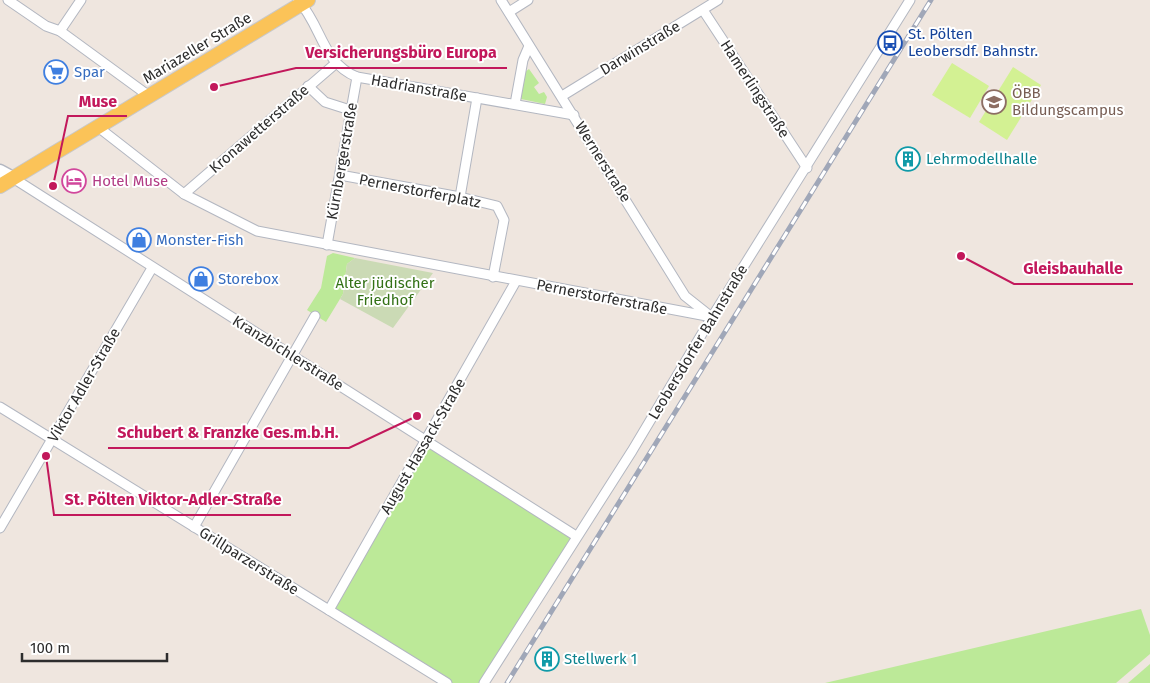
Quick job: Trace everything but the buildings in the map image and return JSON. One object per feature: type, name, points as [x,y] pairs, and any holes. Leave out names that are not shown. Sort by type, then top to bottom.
[{"type":"main road","name":"Mariazeller Straße","points":[[0,186],[303,1]]},
{"type":"street","points":[[8,0],[46,26],[60,31],[149,96]]},
{"type":"street","points":[[60,31],[81,0]]},
{"type":"street","name":"Wernerstraße","points":[[502,0],[685,296],[712,317]]},
{"type":"street","points":[[509,12],[528,0]]},
{"type":"street","name":"Darwinstraße","points":[[562,96],[718,0]]},
{"type":"street","name":"Leobersdorfer Bahnstraße","points":[[484,683],[632,451],[712,317],[807,168],[910,0]]},
{"type":"street","points":[[303,1],[335,64]]},
{"type":"street","name":"Hamerlingstraße","points":[[703,10],[807,168]]},
{"type":"street","points":[[515,104],[523,60],[529,46]]},
{"type":"street","name":"Hadrianstraße","points":[[335,64],[346,72],[358,77],[574,115]]},
{"type":"street","name":"Kronawetterstraße","points":[[184,194],[335,64]]},
{"type":"street","name":"Kürnbergerstraße","points":[[327,245],[350,110],[358,77]]},
{"type":"street","points":[[308,86],[325,102],[350,110]]},
{"type":"street","points":[[460,197],[477,98]]},
{"type":"street","points":[[98,127],[184,194],[257,231],[493,277]]},
{"type":"street","name":"Kranzbichlerstraße","points":[[0,171],[576,536]]},
{"type":"street","name":"Pernerstorferplatz","points":[[340,175],[460,197],[497,206],[502,212],[504,220],[493,277]]},
{"type":"street","name":"Viktor Adler-Straße","points":[[0,528],[152,268]]},
{"type":"street","name":"Pernerstorferstraße","points":[[493,277],[712,317]]},
{"type":"street","name":"August Hassack-Straße","points":[[328,610],[516,281]]},
{"type":"street","points":[[194,527],[315,316]]},
{"type":"street","name":"Grillparzerstraße","points":[[0,407],[51,441],[447,683]]},
{"type":"green space","points":[[952,63],[989,86],[970,118],[932,95]]},
{"type":"green space","points":[[1013,67],[1041,85],[1007,140],[979,122]]},
{"type":"green space","points":[[529,69],[539,83],[534,87],[539,94],[544,92],[547,97],[545,104],[521,99],[525,72]]},
{"type":"green space","points":[[333,253],[355,258],[347,264],[343,294],[326,322],[307,310],[321,288],[327,256]]},
{"type":"green space","name":"Alter jüdischer Friedhof","points":[[355,258],[433,273],[393,328],[340,299],[343,294],[347,264]]},
{"type":"green space","points":[[426,441],[576,536],[484,683],[447,683],[329,610]]},
{"type":"green space","points":[[1141,609],[1150,635],[1150,654],[1116,683],[825,683]]},
{"type":"green space","points":[[1150,664],[1150,683],[1128,683]]},
{"type":"railway","points":[[507,683],[931,0]]},
{"type":"place","name":"St. Pölten Leobersdf. Bahnstr.","points":[[890,43]]},
{"type":"place","name":"Spar","points":[[56,72]]},
{"type":"place","name":"Versicherungsbüro Europa","points":[[214,87]]},
{"type":"place","name":"ÖBB Bildungscampus","points":[[994,102]]},
{"type":"place","name":"Lehrmodellhalle","points":[[908,159]]},
{"type":"place","name":"Hotel Muse","points":[[74,181]]},
{"type":"place","name":"Muse","points":[[53,186]]},
{"type":"place","name":"Monster-Fish","points":[[139,240]]},
{"type":"place","name":"Gleisbauhalle","points":[[961,256]]},
{"type":"place","name":"Storebox","points":[[201,279]]},
{"type":"place","name":"Schubert & Franzke Ges.m.b.H.","points":[[417,416]]},
{"type":"place","name":"St. Pölten Viktor-Adler-Straße","points":[[46,456]]},
{"type":"place","name":"Stellwerk 1","points":[[547,659]]}]
